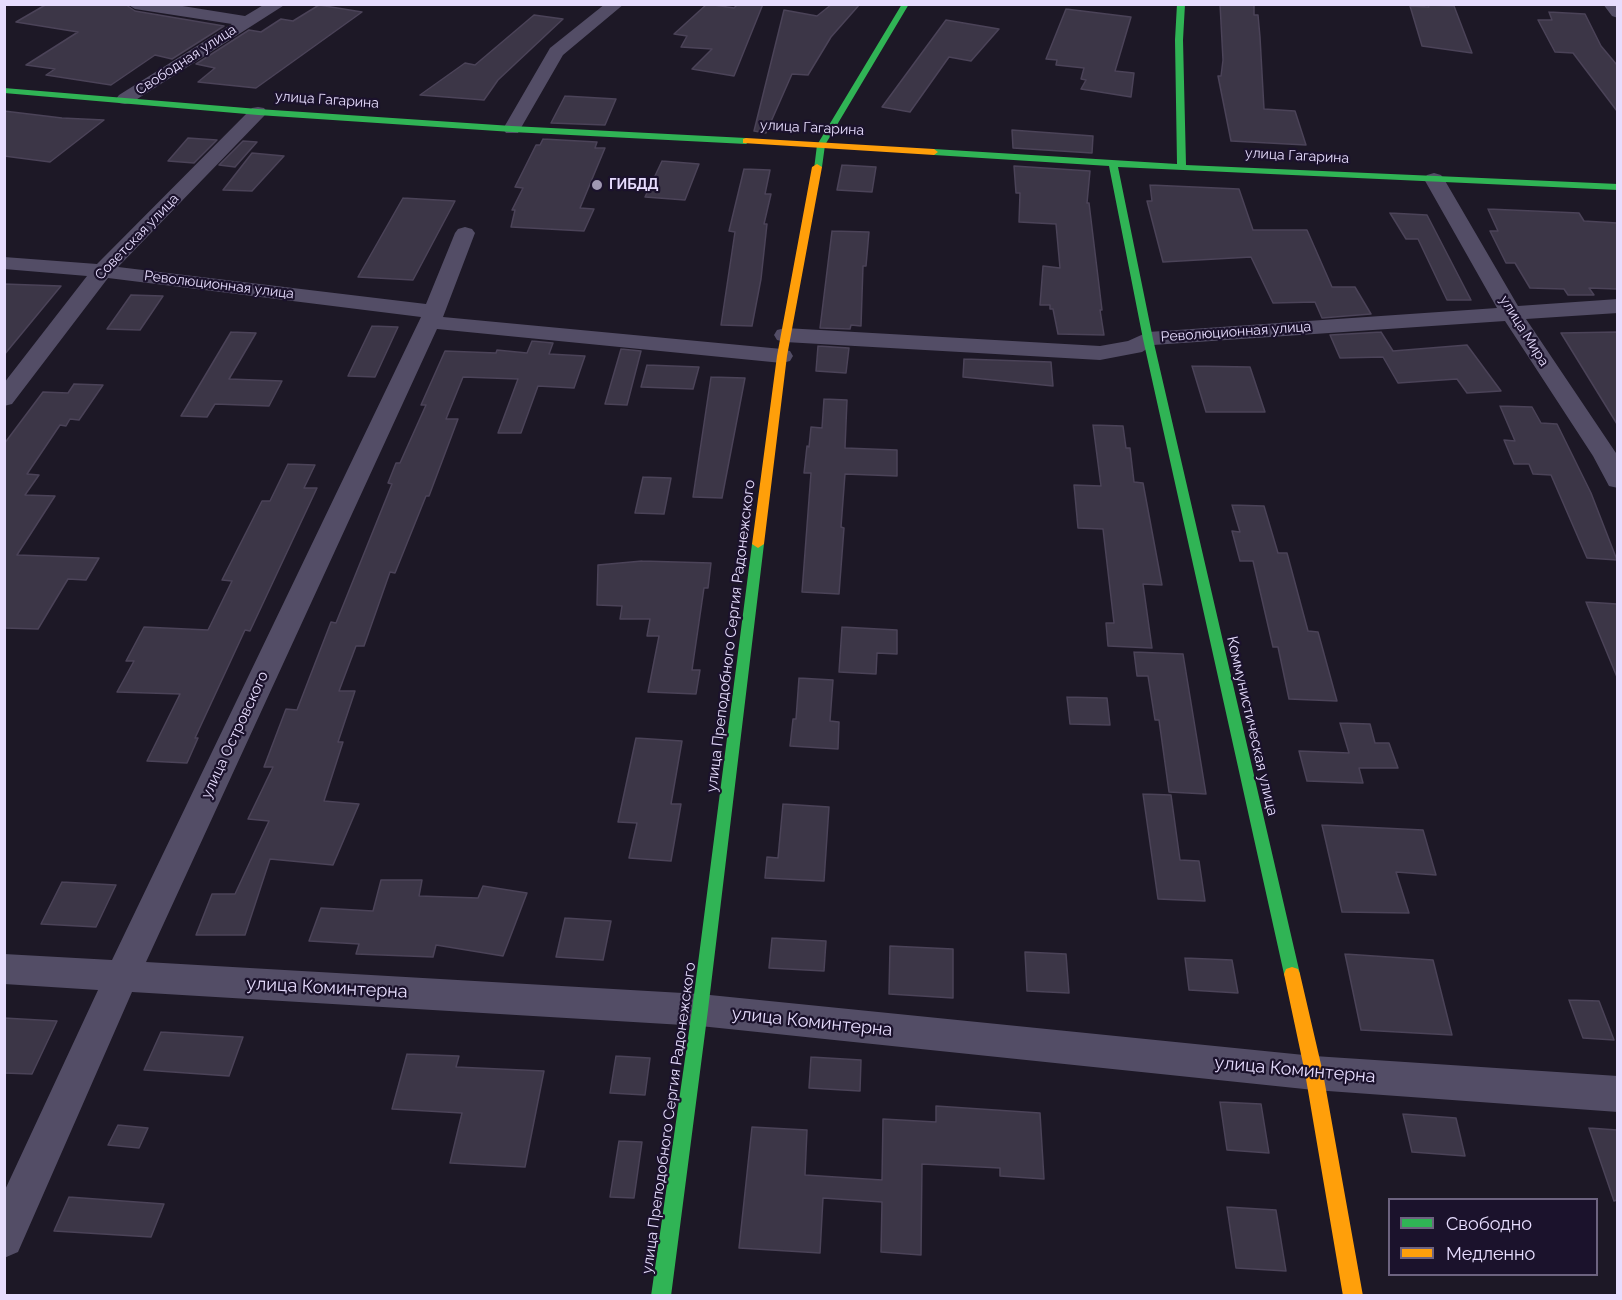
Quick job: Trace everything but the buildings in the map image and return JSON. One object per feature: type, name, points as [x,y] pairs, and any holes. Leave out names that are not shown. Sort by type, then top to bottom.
[{"type":"street","points":[[135,4],[247,21]]},
{"type":"street","name":"Свободная улица","points":[[125,99],[247,21],[278,4]]},
{"type":"street","points":[[512,129],[556,52],[616,4]]},
{"type":"street","name":"улица Преподобного Сергия Радонежского","points":[[661,1296],[700,1010],[784,345],[820,145],[906,4]]},
{"type":"street","points":[[1181,4],[1179,40],[1182,167]]},
{"type":"street","points":[[1611,4],[1617,13]]},
{"type":"street","name":"улица Гагарина","points":[[4,90],[258,112],[512,129],[820,145],[1113,164],[1617,187]]},
{"type":"street","name":"Советская улица","points":[[4,399],[102,271],[258,112]]},
{"type":"street","name":"Коммунистическая улица","points":[[1113,164],[1148,339],[1314,1073],[1353,1296]]},
{"type":"street","name":"улица Мира","points":[[1434,179],[1510,312],[1605,456],[1617,480]]},
{"type":"street","name":"улица Островского","points":[[4,1238],[122,975],[431,317],[465,233]]},
{"type":"street","name":"Революционная улица","points":[[4,263],[102,271],[431,317],[784,345],[1100,353],[1134,347],[1148,339],[1617,306]]},
{"type":"street","name":"улица Коминтерна","points":[[4,969],[700,1010],[1314,1073],[1617,1094]]},
{"type":"traffic: fast","points":[[817,167],[821,145],[906,4]]},
{"type":"traffic: fast","points":[[1181,4],[1179,40],[1182,167]]},
{"type":"traffic: fast","points":[[4,90],[258,112],[512,129],[746,141]]},
{"type":"traffic: fast","points":[[934,152],[1113,164],[1618,187]]},
{"type":"traffic: fast","points":[[1113,164],[1148,339],[1292,974]]},
{"type":"traffic: fast","points":[[661,1296],[700,1010],[758,544]]},
{"type":"traffic: slow","points":[[746,141],[934,152]]},
{"type":"traffic: slow","points":[[758,544],[782,356],[817,167]]},
{"type":"traffic: slow","points":[[1292,974],[1314,1073],[1353,1296]]},
{"type":"place","name":"ГИБДД","points":[[597,185]]}]
